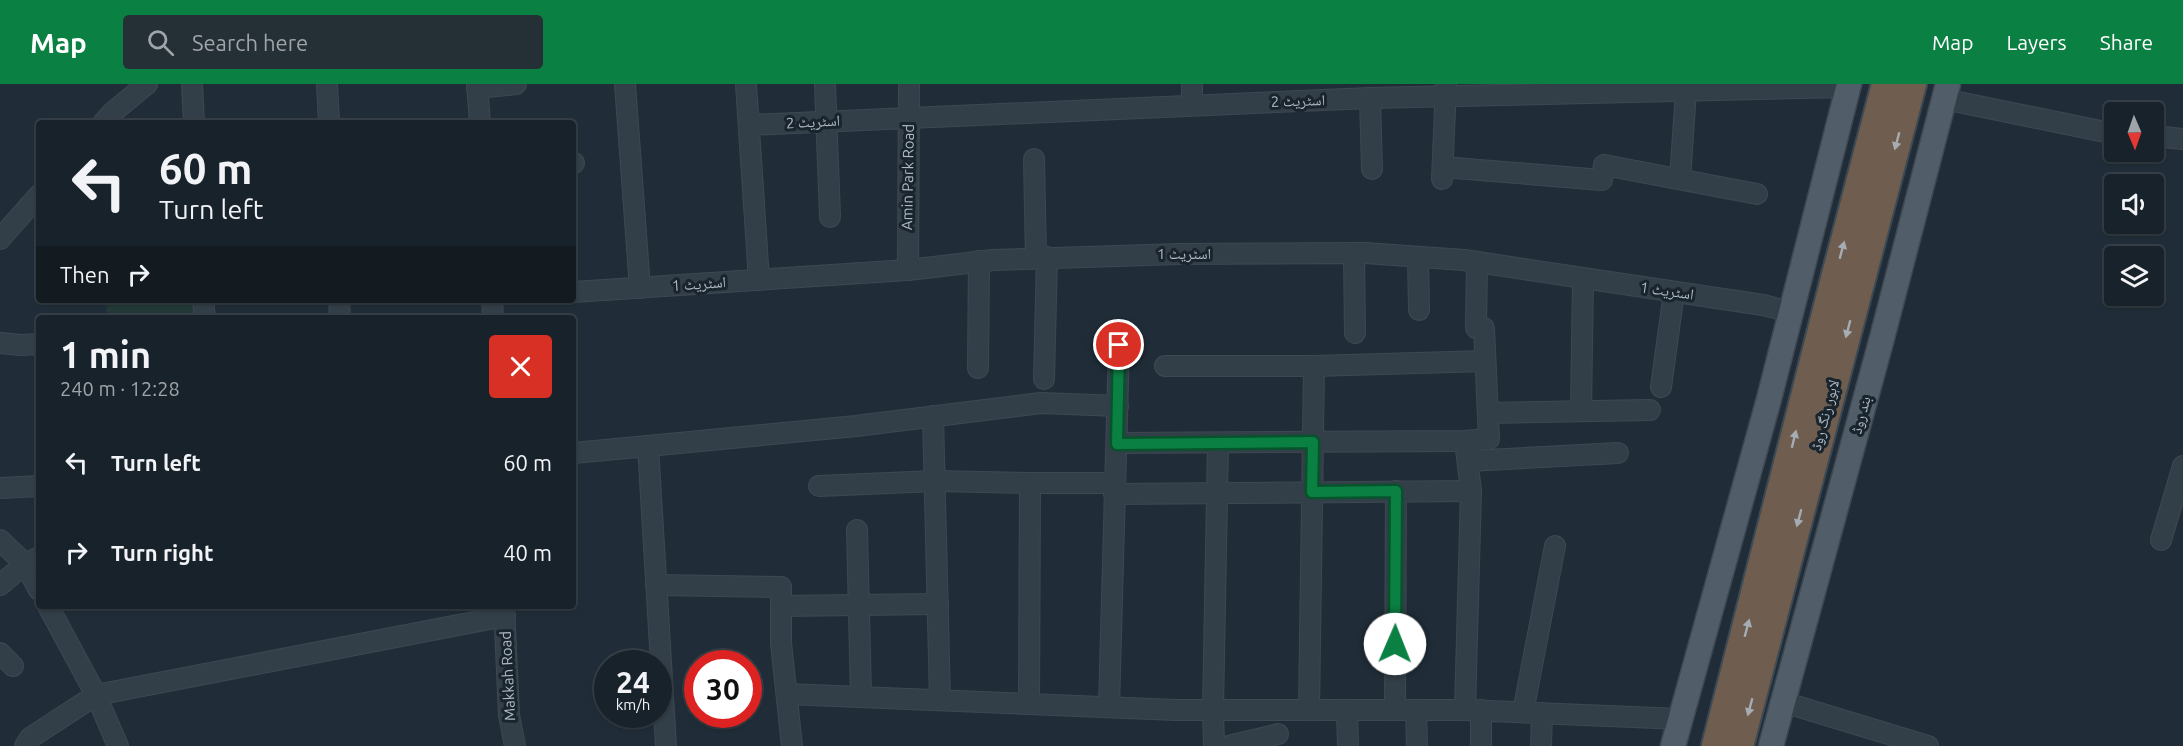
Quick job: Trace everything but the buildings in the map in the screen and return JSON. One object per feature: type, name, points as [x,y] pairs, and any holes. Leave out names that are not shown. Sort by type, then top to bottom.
[{"type":"highway","name":"لاہور رنگ روڈ","points":[[1716,746],[1886,84]]},
{"type":"highway","name":"لاہور رنگ روڈ","points":[[1739,746],[1912,84]]},
{"type":"main road","points":[[1673,746],[1791,312],[1849,85]]},
{"type":"main road","name":"بند روڈ","points":[[1771,746],[1879,350],[1946,92]]},
{"type":"street","points":[[106,120],[147,84]]},
{"type":"street","points":[[192,84],[194,120]]},
{"type":"street","points":[[327,84],[329,120]]},
{"type":"street","points":[[480,120],[477,86],[516,84]]},
{"type":"street","points":[[625,84],[640,288]]},
{"type":"street","points":[[746,84],[759,280]]},
{"type":"street","points":[[825,84],[830,217]]},
{"type":"street","name":"Amin Park Road","points":[[908,270],[909,84]]},
{"type":"street","points":[[1192,84],[1192,104]]},
{"type":"street","name":"اسٹریٹ 2","points":[[749,125],[1370,98],[1446,90],[1691,89],[1849,85]]},
{"type":"street","points":[[1680,179],[1691,89]]},
{"type":"street","points":[[1446,90],[1442,173],[1602,180],[1604,165],[1757,194]]},
{"type":"street","points":[[1946,92],[2104,131]]},
{"type":"street","points":[[1370,98],[1372,169]]},
{"type":"street","points":[[2164,137],[2183,139]]},
{"type":"street","points":[[1034,159],[1042,258],[1044,379]]},
{"type":"street","points":[[0,239],[36,198]]},
{"type":"street","points":[[1354,253],[1355,333]]},
{"type":"street","name":"اسٹریٹ 1","points":[[576,292],[908,270],[979,261],[1179,254],[1354,253],[1477,262],[1763,304],[1791,312]]},
{"type":"street","points":[[1418,257],[1419,310]]},
{"type":"street","points":[[978,368],[979,261]]},
{"type":"street","points":[[1466,451],[1489,439],[1484,328],[1476,328],[1477,262]]},
{"type":"street","points":[[1581,411],[1583,279]]},
{"type":"street","points":[[1661,387],[1674,292]]},
{"type":"street","points":[[0,343],[36,344]]},
{"type":"street","points":[[1109,707],[1119,345]]},
{"type":"street","points":[[1165,366],[1314,366],[1485,361]]},
{"type":"street","points":[[1309,710],[1314,366]]},
{"type":"street","points":[[576,453],[1041,403],[1118,406]]},
{"type":"street","points":[[1488,413],[1650,410]]},
{"type":"street","points":[[933,416],[940,700]]},
{"type":"street","points":[[1117,444],[1313,442],[1466,451],[1618,453]]},
{"type":"street","points":[[1214,746],[1218,443]]},
{"type":"street","points":[[648,446],[666,746]]},
{"type":"street","points":[[1466,451],[1471,491],[1473,710],[1481,746]]},
{"type":"street","points":[[2161,540],[2183,466]]},
{"type":"street","points":[[819,486],[935,481],[1030,483],[1217,493],[1471,491]]},
{"type":"street","points":[[1029,704],[1030,483]]},
{"type":"street","points":[[0,488],[36,486]]},
{"type":"street","points":[[1395,710],[1396,491]]},
{"type":"street","points":[[857,530],[861,696]]},
{"type":"street","points":[[0,540],[32,560],[36,577]]},
{"type":"street","points":[[1541,746],[1532,713],[1555,546]]},
{"type":"street","points":[[0,585],[32,560]]},
{"type":"street","points":[[657,585],[781,587],[781,643],[792,746]]},
{"type":"street","points":[[782,606],[938,604]]},
{"type":"street","points":[[50,609],[96,695],[118,746]]},
{"type":"street","points":[[25,746],[30,738],[96,695],[505,611]]},
{"type":"street","name":"Makkah Road","points":[[505,611],[509,715],[515,746]]},
{"type":"street","points":[[787,694],[1213,710],[1473,710],[1680,720]]},
{"type":"street","points":[[1783,702],[1928,746]]},
{"type":"street","points":[[1229,746],[1279,740],[1275,710]]},
{"type":"street","points":[[1347,710],[1348,746]]},
{"type":"street","points":[[1416,710],[1417,746]]},
{"type":"green space","points":[[107,303],[203,303],[205,315],[106,315]]},
{"type":"route","points":[[1119,345],[1117,444],[1313,442],[1312,492],[1396,491],[1395,644]]}]
